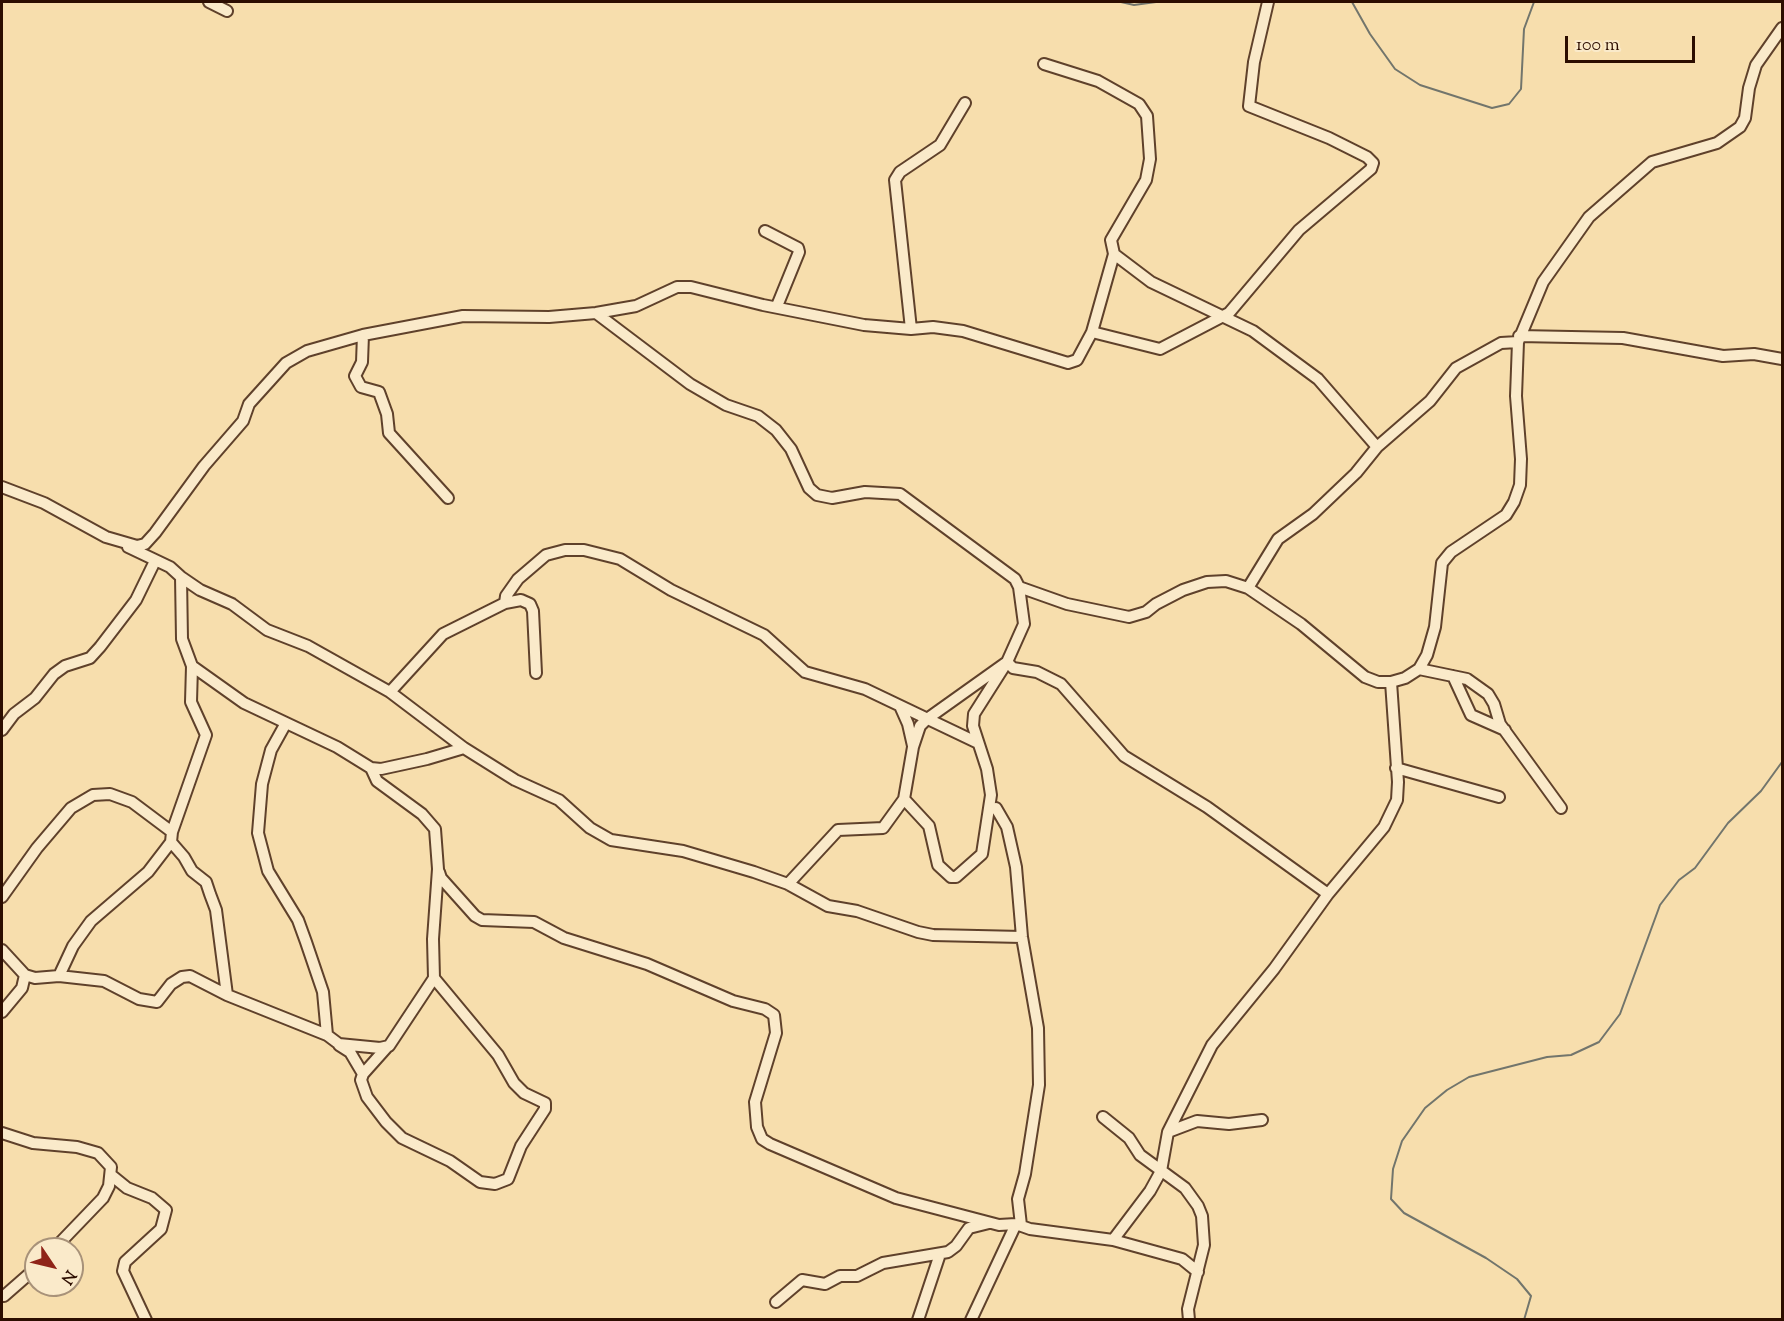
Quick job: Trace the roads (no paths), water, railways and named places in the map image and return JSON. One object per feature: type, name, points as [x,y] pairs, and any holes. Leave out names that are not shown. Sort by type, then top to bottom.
[{"type":"street","points":[[209,2],[227,11]]},
{"type":"street","points":[[1092,332],[1134,340],[1160,349],[1223,316],[1245,296],[1299,230],[1355,185],[1371,169],[1372,163],[1368,157],[1329,138],[1249,106],[1254,62],[1268,2]]},
{"type":"street","points":[[1019,587],[1067,604],[1129,617],[1146,612],[1165,599],[1206,582],[1226,581],[1248,588],[1301,624],[1365,677],[1378,682],[1390,682],[1405,678],[1419,669],[1427,655],[1435,627],[1442,563],[1451,552],[1506,514],[1514,502],[1520,485],[1521,459],[1516,396],[1519,339],[1543,282],[1589,217],[1652,162],[1717,143],[1740,127],[1745,118],[1749,88],[1756,65],[1782,28]]},
{"type":"street","points":[[2,487],[44,503],[106,537],[137,546],[146,543],[155,533],[204,465],[243,421],[249,404],[286,363],[307,351],[363,335],[463,316],[549,317],[596,313],[636,306],[677,287],[691,287],[763,306],[777,306],[864,325],[911,329],[933,327],[963,331],[1068,363],[1077,360],[1092,332],[1114,254],[1112,240],[1116,228],[1146,180],[1150,159],[1147,116],[1139,104],[1098,81],[1044,64]]},
{"type":"street","points":[[911,329],[895,180],[900,172],[940,146],[965,103]]},
{"type":"street","points":[[765,231],[798,248],[799,252],[777,306]]},
{"type":"street","points":[[1114,254],[1151,282],[1253,331],[1318,379],[1377,447]]},
{"type":"street","points":[[596,313],[690,384],[726,405],[758,416],[776,430],[791,449],[809,488],[817,495],[832,498],[865,492],[900,494],[1015,579],[1019,587],[1024,624],[1007,662],[974,714],[973,726],[976,742],[987,769],[991,807],[982,854],[956,877],[951,877],[938,865],[929,826],[904,799]]},
{"type":"street","points":[[363,335],[362,362],[355,376],[361,387],[379,392],[387,414],[389,433],[448,498]]},
{"type":"street","points":[[1248,588],[1278,539],[1313,514],[1356,473],[1377,447],[1430,401],[1456,368],[1501,343],[1519,339],[1623,338],[1723,356],[1754,354],[1782,359]]},
{"type":"street","points":[[120,542],[170,567],[200,590],[232,604],[267,630],[308,646],[390,692],[464,748],[514,780],[566,805],[590,828],[611,840],[683,851],[788,884],[828,906],[857,911],[918,932],[933,935],[1022,937]]},
{"type":"street","points":[[505,603],[506,596],[518,579],[546,555],[565,550],[584,550],[620,559],[671,590],[764,635],[805,672],[865,688],[976,742]]},
{"type":"street","points":[[2,730],[15,714],[35,698],[54,674],[65,666],[90,658],[100,647],[136,600],[154,561]]},
{"type":"street","points":[[59,976],[73,946],[92,921],[148,872],[171,837],[205,742],[203,727],[191,702],[192,666],[182,639],[181,577]]},
{"type":"street","points":[[390,692],[443,634],[505,603],[521,600],[530,604],[533,611],[536,673]]},
{"type":"street","points":[[788,884],[838,830],[883,828],[904,799],[913,747],[920,726],[1007,662]]},
{"type":"street","points":[[1007,662],[1013,668],[1037,672],[1061,684],[1124,756],[1207,807],[1328,894]]},
{"type":"street","points":[[192,666],[244,703],[371,768],[381,769],[464,748]]},
{"type":"street","points":[[1419,669],[1467,679],[1488,694],[1505,730],[1561,808]]},
{"type":"street","points":[[1452,676],[1471,715],[1505,730]]},
{"type":"street","points":[[1113,1240],[1150,1191],[1161,1171],[1168,1132],[1212,1045],[1274,969],[1328,894],[1384,827],[1397,800],[1390,682]]},
{"type":"street","points":[[900,706],[908,724],[913,747]]},
{"type":"street","points":[[286,723],[270,750],[262,784],[258,833],[268,871],[298,920],[306,942],[323,992],[327,1035]]},
{"type":"street","points":[[363,1074],[389,1046],[434,978],[433,939],[438,869],[435,829],[422,814],[377,781],[371,768]]},
{"type":"street","points":[[1396,768],[1499,797]]},
{"type":"street","points":[[2,897],[36,848],[71,808],[93,795],[110,794],[132,802],[171,837],[192,871],[206,882],[216,910],[227,995]]},
{"type":"street","points":[[971,1320],[1018,1224],[1018,1199],[1025,1174],[1039,1085],[1038,1028],[1022,937],[1016,867],[1007,826],[996,807]]},
{"type":"street","points":[[438,869],[441,878],[475,916],[482,920],[534,922],[564,938],[647,964],[733,1001],[765,1009],[774,1015],[777,1023],[770,1058],[755,1102],[757,1126],[762,1139],[820,1168],[855,1179],[896,1198],[992,1223],[1009,1226],[1018,1224],[1113,1240],[1182,1259],[1198,1272]]},
{"type":"street","points":[[2,950],[25,975],[35,978],[59,976],[104,981],[139,999],[157,1002],[171,984],[190,975],[227,995],[327,1035],[350,1052],[363,1074],[362,1087],[367,1097],[402,1138],[450,1161],[486,1185],[495,1184],[512,1175],[521,1146],[545,1109],[545,1103],[524,1093],[514,1083],[498,1055],[434,978]]},
{"type":"street","points":[[2,1012],[22,988],[25,975]]},
{"type":"street","points":[[339,1044],[380,1048],[389,1046]]},
{"type":"street","points":[[1103,1117],[1129,1138],[1140,1155],[1185,1188],[1198,1206],[1202,1216],[1204,1245],[1188,1309],[1189,1320]]},
{"type":"street","points":[[1168,1132],[1197,1121],[1229,1124],[1262,1120]]},
{"type":"street","points":[[2,1133],[33,1143],[77,1147],[98,1153],[111,1167],[111,1175],[103,1198],[66,1237]]},
{"type":"street","points":[[111,1175],[127,1188],[152,1198],[166,1210],[161,1229],[125,1262],[123,1271],[146,1320]]},
{"type":"street","points":[[776,1302],[802,1280],[825,1284],[840,1276],[864,1274],[873,1266],[883,1263],[940,1254],[956,1246],[969,1228],[992,1223]]},
{"type":"street","points":[[918,1320],[940,1254]]},
{"type":"street","points":[[4,1296],[24,1278]]},
{"type":"waterway","points":[[1121,2],[1134,5],[1156,2]]},
{"type":"waterway","points":[[1352,2],[1370,34],[1395,69],[1420,85],[1492,108],[1509,104],[1521,89],[1524,29],[1534,2]]},
{"type":"waterway","points":[[1524,1320],[1531,1296],[1517,1279],[1486,1258],[1404,1213],[1391,1199],[1393,1169],[1402,1141],[1425,1108],[1447,1090],[1469,1077],[1547,1057],[1571,1055],[1599,1042],[1620,1014],[1660,905],[1679,880],[1695,868],[1728,823],[1761,791],[1782,762]]}]
